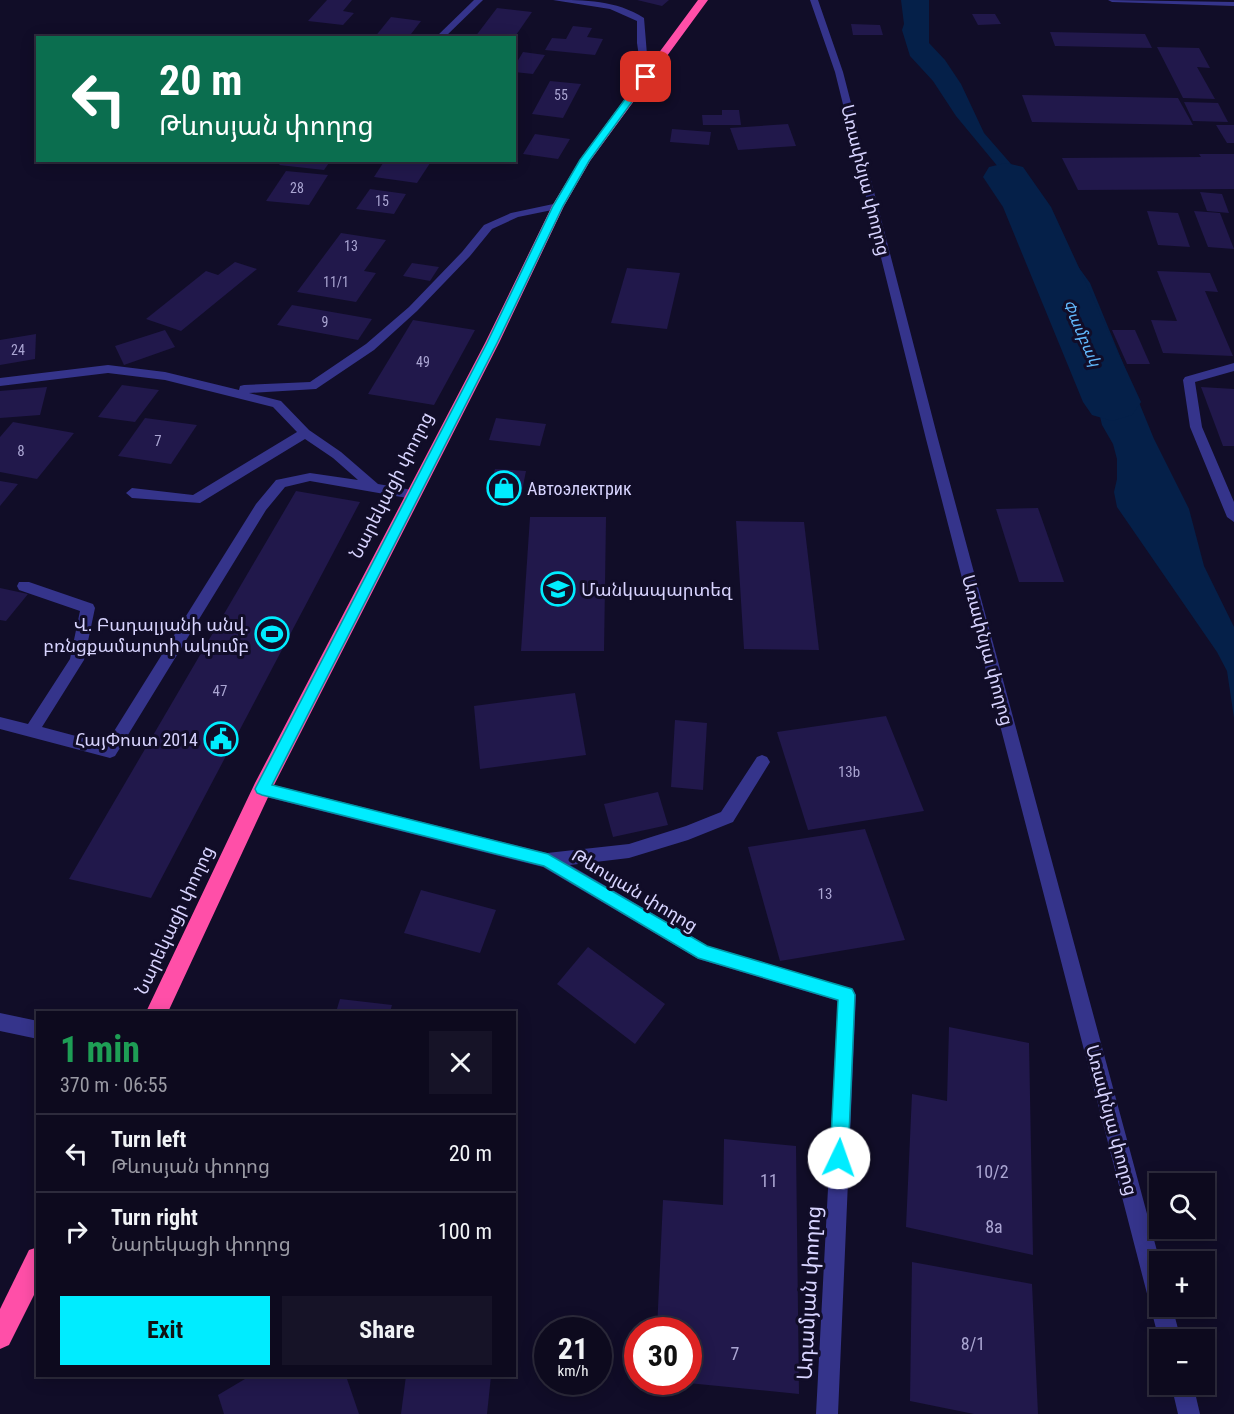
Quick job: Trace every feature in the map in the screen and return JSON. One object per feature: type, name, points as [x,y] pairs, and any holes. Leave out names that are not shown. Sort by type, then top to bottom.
[{"type":"highway","name":"Նարեկացի փողոց","points":[[157,1011],[262,789],[492,343],[558,206],[585,160],[703,0]]},
{"type":"highway","points":[[0,1336],[36,1263]]},
{"type":"street","points":[[441,36],[478,0]]},
{"type":"street","points":[[557,0],[617,7],[628,10],[641,20],[641,43],[646,77]]},
{"type":"street","name":"Առափնյա փողոց","points":[[814,0],[839,72],[932,439],[1149,1259]]},
{"type":"street","points":[[1112,0],[1234,4]]},
{"type":"street","points":[[221,389],[312,386],[338,371],[370,347],[413,309],[466,254],[488,227],[515,214],[558,206]]},
{"type":"street","points":[[1234,367],[1189,380],[1196,427],[1234,517]]},
{"type":"street","points":[[0,382],[108,369],[165,376],[277,404],[305,433],[337,455],[375,488]]},
{"type":"street","points":[[132,493],[195,500],[305,433]]},
{"type":"street","points":[[0,723],[110,750],[261,507],[281,483],[310,477],[413,494]]},
{"type":"street","points":[[24,586],[88,608],[76,660],[32,730]]},
{"type":"street","points":[[548,860],[630,851],[688,833],[726,818],[762,762]]},
{"type":"street","name":"Թևոսյան փողոց","points":[[262,789],[548,860],[704,953],[847,995]]},
{"type":"street","name":"Ադամյան փողոց","points":[[827,1414],[847,995]]},
{"type":"street","points":[[0,1022],[36,1030]]},
{"type":"street","points":[[1185,1395],[1189,1414]]},
{"type":"water","points":[[901,0],[929,0],[929,43],[945,60],[961,84],[984,133],[1032,188],[1045,221],[1090,283],[1154,439],[1189,509],[1204,566],[1234,627],[1234,718],[1227,671],[1217,652],[1117,507],[1114,492],[1117,479],[1117,459],[1113,444],[1102,425],[1093,387],[1077,360],[1079,338],[1074,322],[1075,307],[1071,296],[1058,269],[1024,232],[1018,206],[999,168],[956,116],[933,81],[910,56],[902,30],[904,24]]},
{"type":"building","points":[[327,0],[352,0],[343,11],[354,13],[343,25],[308,21]]},
{"type":"building","points":[[637,0],[669,0],[662,6]]},
{"type":"building","points":[[497,8],[532,12],[515,36],[476,36]]},
{"type":"building","points":[[972,14],[995,14],[1001,24],[978,25]]},
{"type":"building","points":[[391,17],[421,21],[410,36],[376,36]]},
{"type":"building","points":[[851,24],[880,25],[883,35],[853,35]]},
{"type":"building","points":[[573,26],[592,28],[587,37],[603,39],[595,55],[545,50],[552,38],[566,39]]},
{"type":"building","points":[[1050,32],[1145,34],[1152,48],[1055,46]]},
{"type":"building","points":[[1157,47],[1199,48],[1210,68],[1197,67],[1215,99],[1183,98]]},
{"type":"building","points":[[523,52],[545,55],[533,74],[516,72],[516,64]]},
{"type":"building","points":[[550,81],[581,84],[563,118],[532,114]]},
{"type":"building","points":[[1022,95],[1178,98],[1193,125],[1032,122]]},
{"type":"building","points":[[1184,102],[1218,103],[1228,122],[1193,121]]},
{"type":"building","points":[[722,110],[739,110],[741,125],[703,125],[702,115],[722,115]]},
{"type":"building","points":[[788,124],[796,146],[738,150],[730,128]]},
{"type":"building","points":[[1216,125],[1234,125],[1234,143],[1227,143]]},
{"type":"building","points":[[672,129],[711,132],[709,145],[670,142]]},
{"type":"building","points":[[535,134],[570,139],[558,159],[523,154]]},
{"type":"building","points":[[1199,154],[1234,154],[1234,189],[1078,190],[1062,158],[1201,157]]},
{"type":"building","points":[[281,162],[330,162],[324,170],[279,165]]},
{"type":"building","points":[[384,162],[431,162],[417,183],[374,177]]},
{"type":"building","points":[[286,171],[328,175],[309,205],[266,201]]},
{"type":"building","points":[[370,189],[406,194],[394,214],[356,209]]},
{"type":"building","points":[[1200,192],[1222,194],[1229,213],[1207,211]]},
{"type":"building","points":[[1147,211],[1178,213],[1190,247],[1158,245]]},
{"type":"building","points":[[1194,211],[1220,213],[1234,249],[1208,247]]},
{"type":"building","points":[[341,233],[386,240],[364,271],[376,273],[356,302],[297,292]]},
{"type":"building","points":[[235,262],[257,269],[181,331],[146,319],[206,271],[218,275]]},
{"type":"building","points":[[412,263],[439,267],[430,281],[403,276]]},
{"type":"building","points":[[627,268],[680,273],[667,329],[611,323]]},
{"type":"building","points":[[1157,271],[1210,273],[1218,292],[1205,291],[1233,356],[1163,353],[1151,320],[1177,321]]},
{"type":"building","points":[[292,305],[372,319],[358,340],[277,325]]},
{"type":"building","points":[[413,320],[475,330],[434,405],[368,394]]},
{"type":"building","points":[[165,330],[175,347],[124,365],[115,346]]},
{"type":"building","points":[[1112,330],[1135,330],[1150,364],[1127,364]]},
{"type":"building","points":[[36,334],[35,359],[0,365],[0,340]]},
{"type":"building","points":[[122,385],[159,390],[135,422],[98,417]]},
{"type":"building","points":[[47,387],[40,415],[0,418],[0,391]]},
{"type":"building","points":[[1201,387],[1234,389],[1234,446],[1223,446]]},
{"type":"building","points":[[145,418],[197,425],[171,464],[118,456]]},
{"type":"building","points":[[496,418],[546,424],[540,446],[489,440]]},
{"type":"building","points":[[13,422],[74,433],[37,479],[0,472],[0,437]]},
{"type":"building","points":[[495,469],[526,471],[521,496],[489,494]]},
{"type":"building","points":[[0,481],[18,484],[0,506]]},
{"type":"building","points":[[296,491],[360,502],[151,898],[69,879]]},
{"type":"building","points":[[1038,508],[1064,582],[1019,582],[996,509]]},
{"type":"building","points":[[530,517],[606,517],[604,651],[521,651]]},
{"type":"building","points":[[736,521],[804,522],[819,650],[744,649]]},
{"type":"building","points":[[0,588],[28,594],[6,621],[0,620]]},
{"type":"building","points":[[575,693],[586,755],[480,769],[474,706]]},
{"type":"building","points":[[886,716],[924,811],[808,830],[777,732]]},
{"type":"building","points":[[675,720],[707,723],[703,790],[671,787]]},
{"type":"building","points":[[658,792],[668,825],[613,837],[604,804]]},
{"type":"building","points":[[865,829],[905,940],[780,961],[748,847]]},
{"type":"building","points":[[421,890],[496,910],[480,953],[404,933]]},
{"type":"building","points":[[588,947],[665,1004],[635,1044],[557,984]]},
{"type":"building","points":[[340,999],[392,1005],[390,1011],[336,1011]]},
{"type":"building","points":[[949,1027],[1029,1043],[1033,1255],[906,1227],[912,1094],[947,1101]]},
{"type":"building","points":[[724,1139],[796,1146],[799,1394],[702,1384],[702,1317],[658,1317],[663,1200],[723,1205]]},
{"type":"building","points":[[912,1262],[1032,1284],[1038,1414],[974,1414],[910,1401]]},
{"type":"building","points":[[248,1377],[346,1377],[359,1414],[224,1414],[218,1395]]},
{"type":"building","points":[[406,1377],[491,1377],[487,1414],[401,1414]]},
{"type":"waterway","name":"Փամբակ","points":[[1006,177],[1027,207],[1112,402]]},
{"type":"place","name":"Автоэлектрик","points":[[504,488]]},
{"type":"place","name":"Մանկապարտեզ","points":[[558,589]]},
{"type":"place","name":"Վ. Բադալյանի անվ. բռնցքամարտի ակումբ","points":[[272,634]]},
{"type":"place","name":"ՀայՓոստ 2014","points":[[221,739]]},
{"type":"route","points":[[646,77],[585,160],[558,206],[492,343],[262,789],[548,860],[704,953],[847,995],[839,1158]]}]
